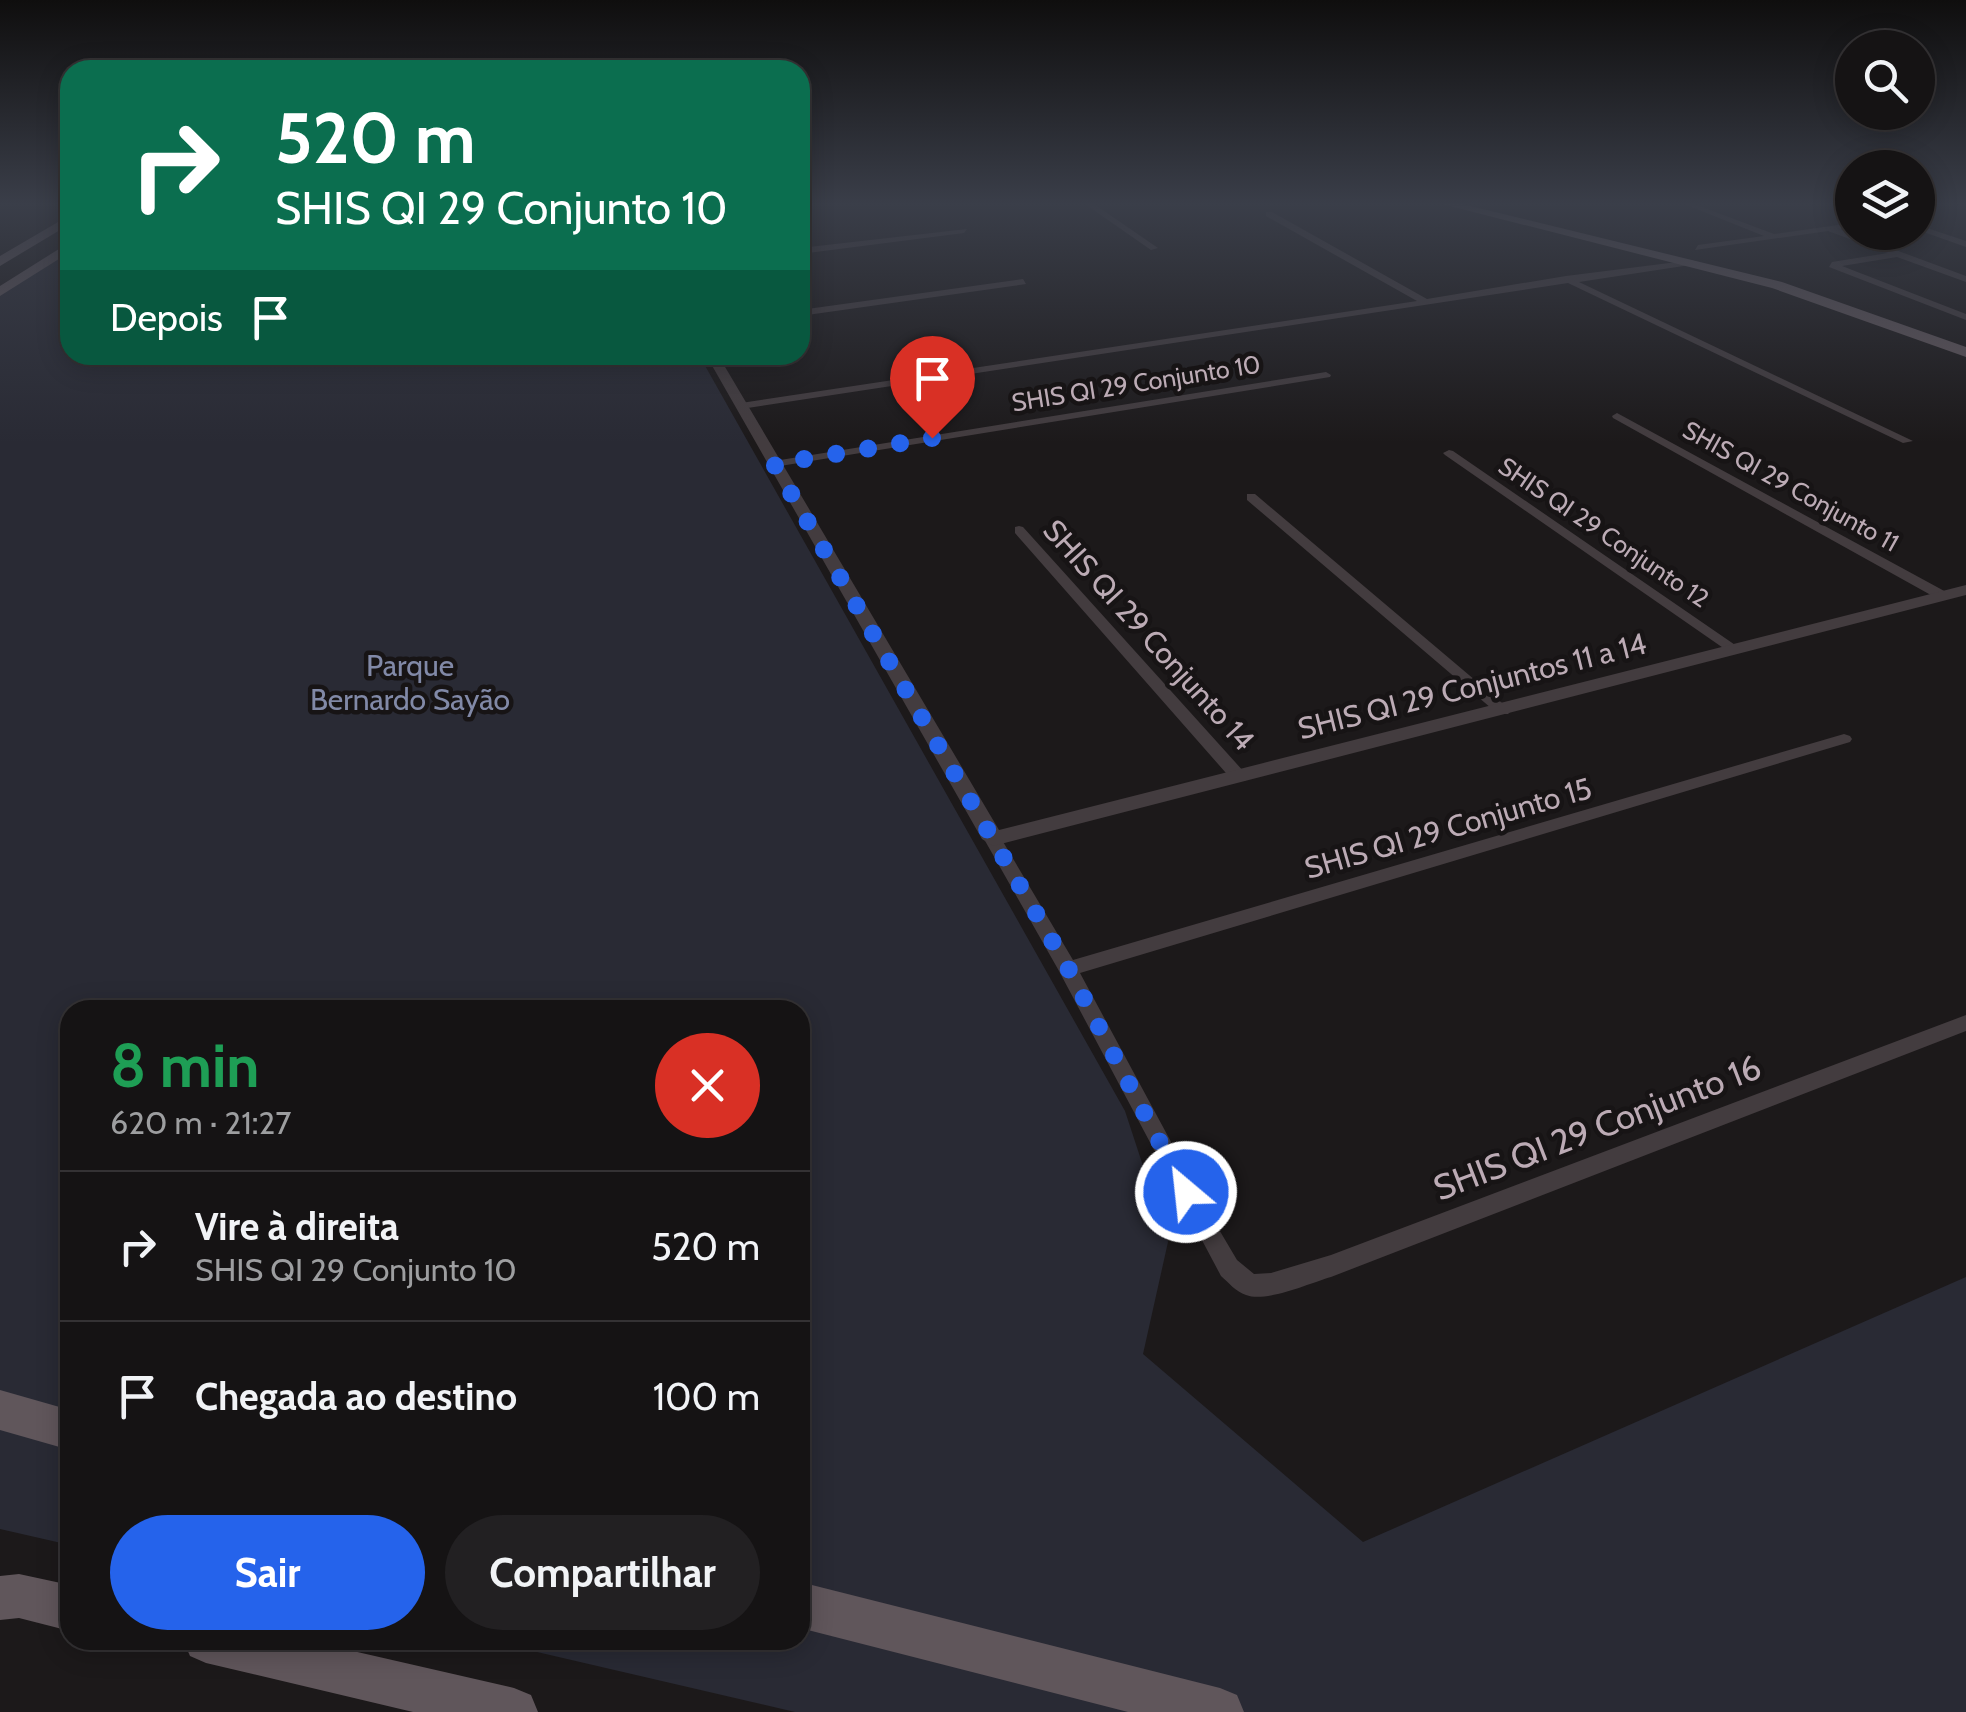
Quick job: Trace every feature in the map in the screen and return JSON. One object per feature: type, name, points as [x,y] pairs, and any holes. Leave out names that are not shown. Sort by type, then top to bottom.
[{"type":"main road","points":[[1778,284],[1860,312],[1916,314],[1966,332]]},
{"type":"main road","points":[[1885,312],[1966,352]]},
{"type":"main road","points":[[0,1410],[60,1427]]},
{"type":"main road","points":[[6,1592],[60,1606]]},
{"type":"main road","points":[[810,1608],[1220,1712]]},
{"type":"main road","points":[[249,1650],[514,1712]]},
{"type":"street","points":[[810,312],[1009,284]]},
{"type":"street","points":[[1394,284],[1423,300]]},
{"type":"street","points":[[741,406],[1533,284]]},
{"type":"street","points":[[1576,284],[1907,442]]},
{"type":"street","points":[[1881,284],[1966,317]]},
{"type":"street","points":[[718,365],[1068,968]]},
{"type":"street","name":"SHIS QI 29 Conjunto 10","points":[[774,464],[1326,375]]},
{"type":"street","name":"SHIS QI 29 Conjunto 11","points":[[1617,416],[1942,596]]},
{"type":"street","name":"SHIS QI 29 Conjunto 12","points":[[1448,453],[1734,649]]},
{"type":"street","points":[[1252,497],[1503,710]]},
{"type":"street","name":"SHIS QI 29 Conjunto 14","points":[[1019,530],[1239,777]]},
{"type":"street","name":"SHIS QI 29 Conjuntos 11 a 14","points":[[993,839],[1966,590]]},
{"type":"street","name":"SHIS QI 29 Conjunto 15","points":[[1068,968],[1844,739]]},
{"type":"street","name":"SHIS QI 29 Conjunto 16","points":[[1068,968],[1203,1223],[1230,1268],[1250,1286],[1284,1281],[1331,1266],[1966,1023]]},
{"type":"green space","name":"Parque Bernardo Sayão","points":[[11,284],[60,284],[60,365],[705,365],[1125,1111],[1168,1242],[1143,1354],[1363,1542],[1966,1277],[1966,1712],[795,1712],[528,1650],[810,1650],[810,1000],[60,1000],[60,1543],[0,1529],[0,291]]},
{"type":"route","points":[[932,438],[774,464],[1068,968],[1186,1192]]}]
